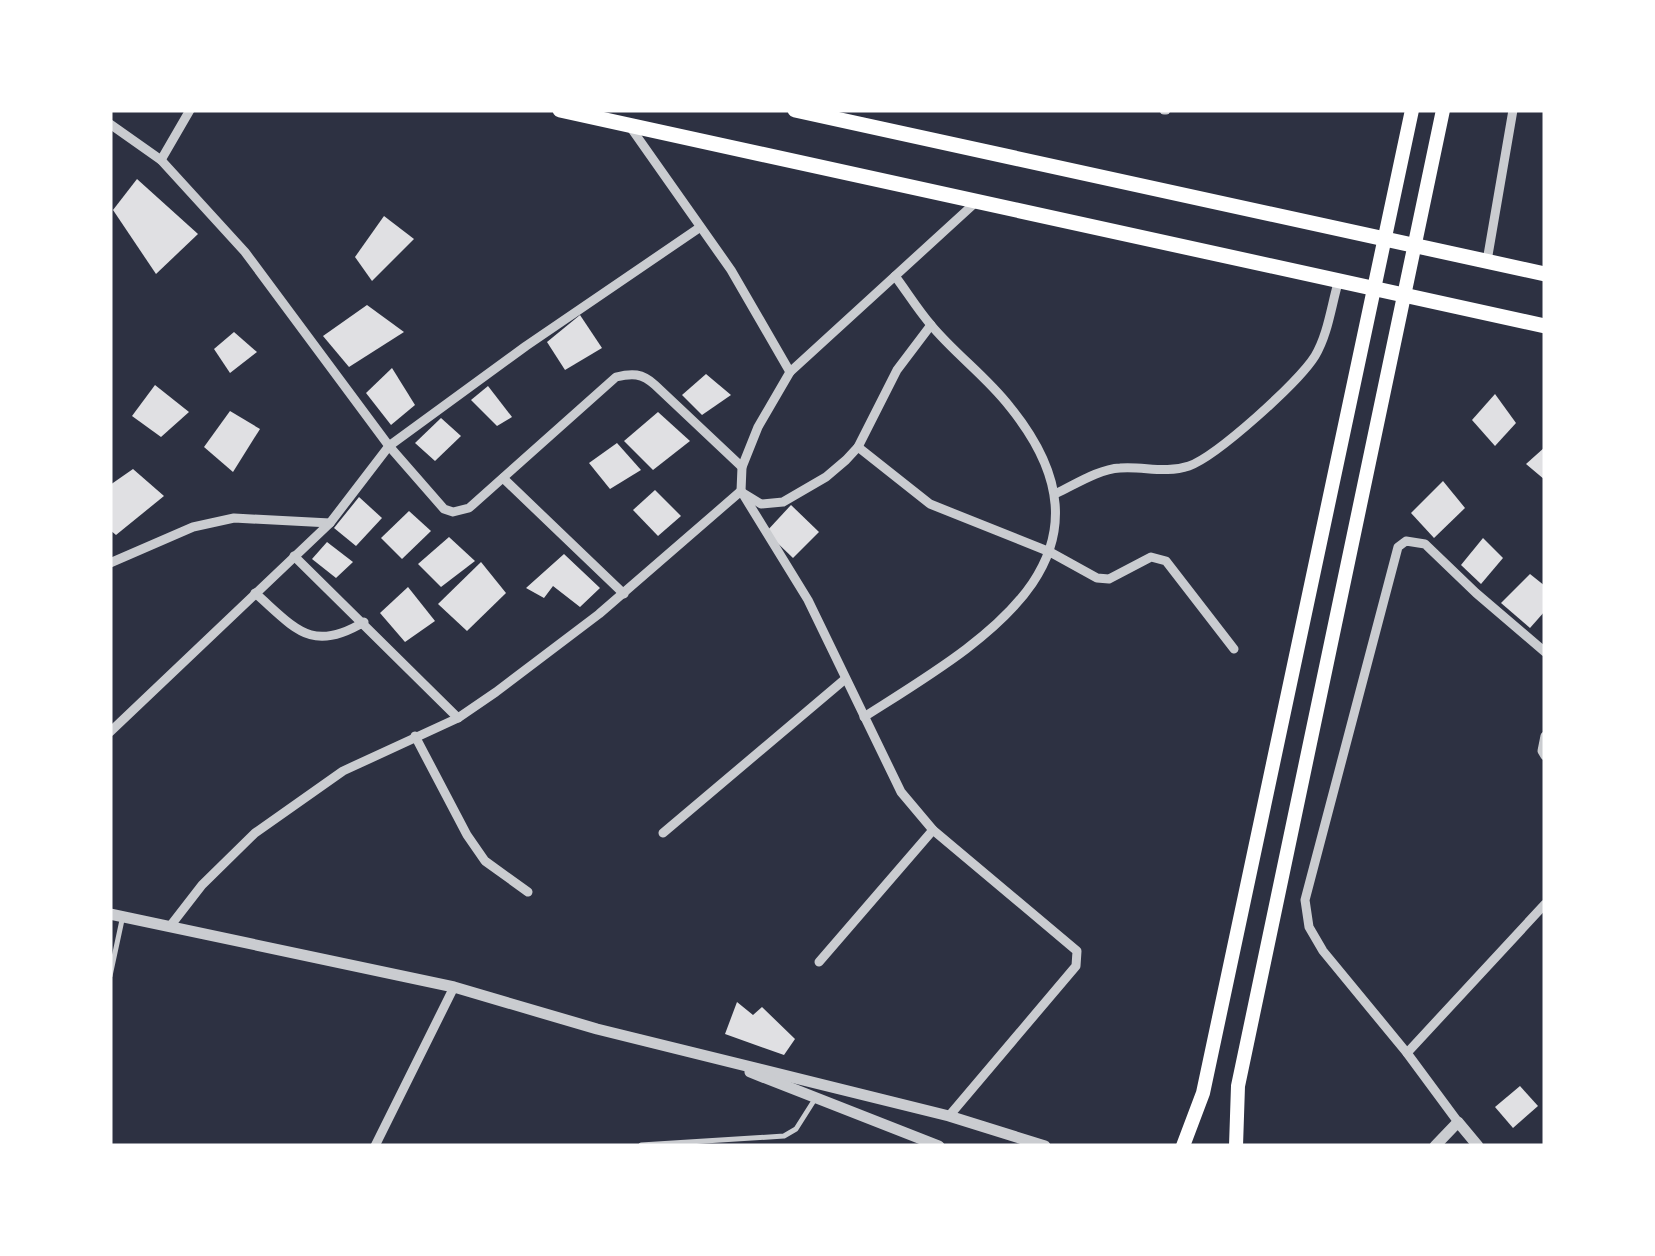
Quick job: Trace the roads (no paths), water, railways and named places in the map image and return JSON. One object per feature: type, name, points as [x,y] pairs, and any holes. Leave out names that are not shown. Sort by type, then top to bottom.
[{"type":"highway","points":[[560,110],[1545,326]]},
{"type":"highway","points":[[795,110],[1545,274]]},
{"type":"main road","points":[[1183,1146],[1203,1093],[1412,110]]},
{"type":"main road","points":[[1236,1146],[1238,1086],[1442,110]]},
{"type":"street","points":[[160,160],[190,110]]},
{"type":"street","points":[[1487,261],[1512,110]]},
{"type":"street","points":[[110,124],[160,160],[245,252],[439,505],[453,512],[469,508],[616,377],[632,373],[646,377],[742,467]]},
{"type":"street","points":[[629,125],[755,308],[790,372]]},
{"type":"street","points":[[949,1116],[1056,992],[1078,959],[1071,942],[933,830],[901,792],[799,583],[741,491],[742,467],[758,427],[790,372],[976,202]]},
{"type":"street","points":[[110,732],[330,523],[390,446],[526,346],[700,228]]},
{"type":"street","points":[[864,716],[962,654],[1034,584],[1050,552],[1056,493],[1050,470],[1010,407],[931,326],[895,276]]},
{"type":"street","points":[[1056,493],[1116,468],[1166,471],[1192,465],[1216,448],[1262,413],[1298,378],[1324,336],[1338,283]]},
{"type":"street","points":[[741,491],[762,504],[783,502],[826,477],[858,447],[896,370],[931,326]]},
{"type":"street","points":[[858,447],[930,504],[1050,552],[1103,580],[1151,557],[1166,560],[1234,649]]},
{"type":"street","points":[[502,478],[624,594]]},
{"type":"street","points":[[170,925],[202,885],[255,834],[342,771],[458,718],[624,594],[741,491]]},
{"type":"street","points":[[110,563],[192,526],[234,518],[330,523]]},
{"type":"street","points":[[1478,1146],[1323,950],[1308,926],[1306,900],[1398,548],[1406,540],[1425,544],[1545,652]]},
{"type":"street","points":[[294,556],[458,718]]},
{"type":"street","points":[[255,593],[295,629],[313,637],[339,638],[364,622]]},
{"type":"street","points":[[664,833],[844,680]]},
{"type":"street","points":[[416,736],[485,861],[528,892]]},
{"type":"street","points":[[1545,736],[1545,756]]},
{"type":"street","points":[[819,962],[933,830]]},
{"type":"street","points":[[1407,1053],[1545,904]]},
{"type":"street","points":[[117,916],[454,987],[598,1029],[949,1116],[1045,1146]]},
{"type":"street","points":[[390,1146],[377,1142],[454,987]]},
{"type":"street","points":[[723,1061],[940,1146]]},
{"type":"street","points":[[1435,1146],[1458,1122]]},
{"type":"lane","points":[[110,976],[117,916]]},
{"type":"lane","points":[[641,1145],[784,1136],[796,1129],[815,1099]]}]
